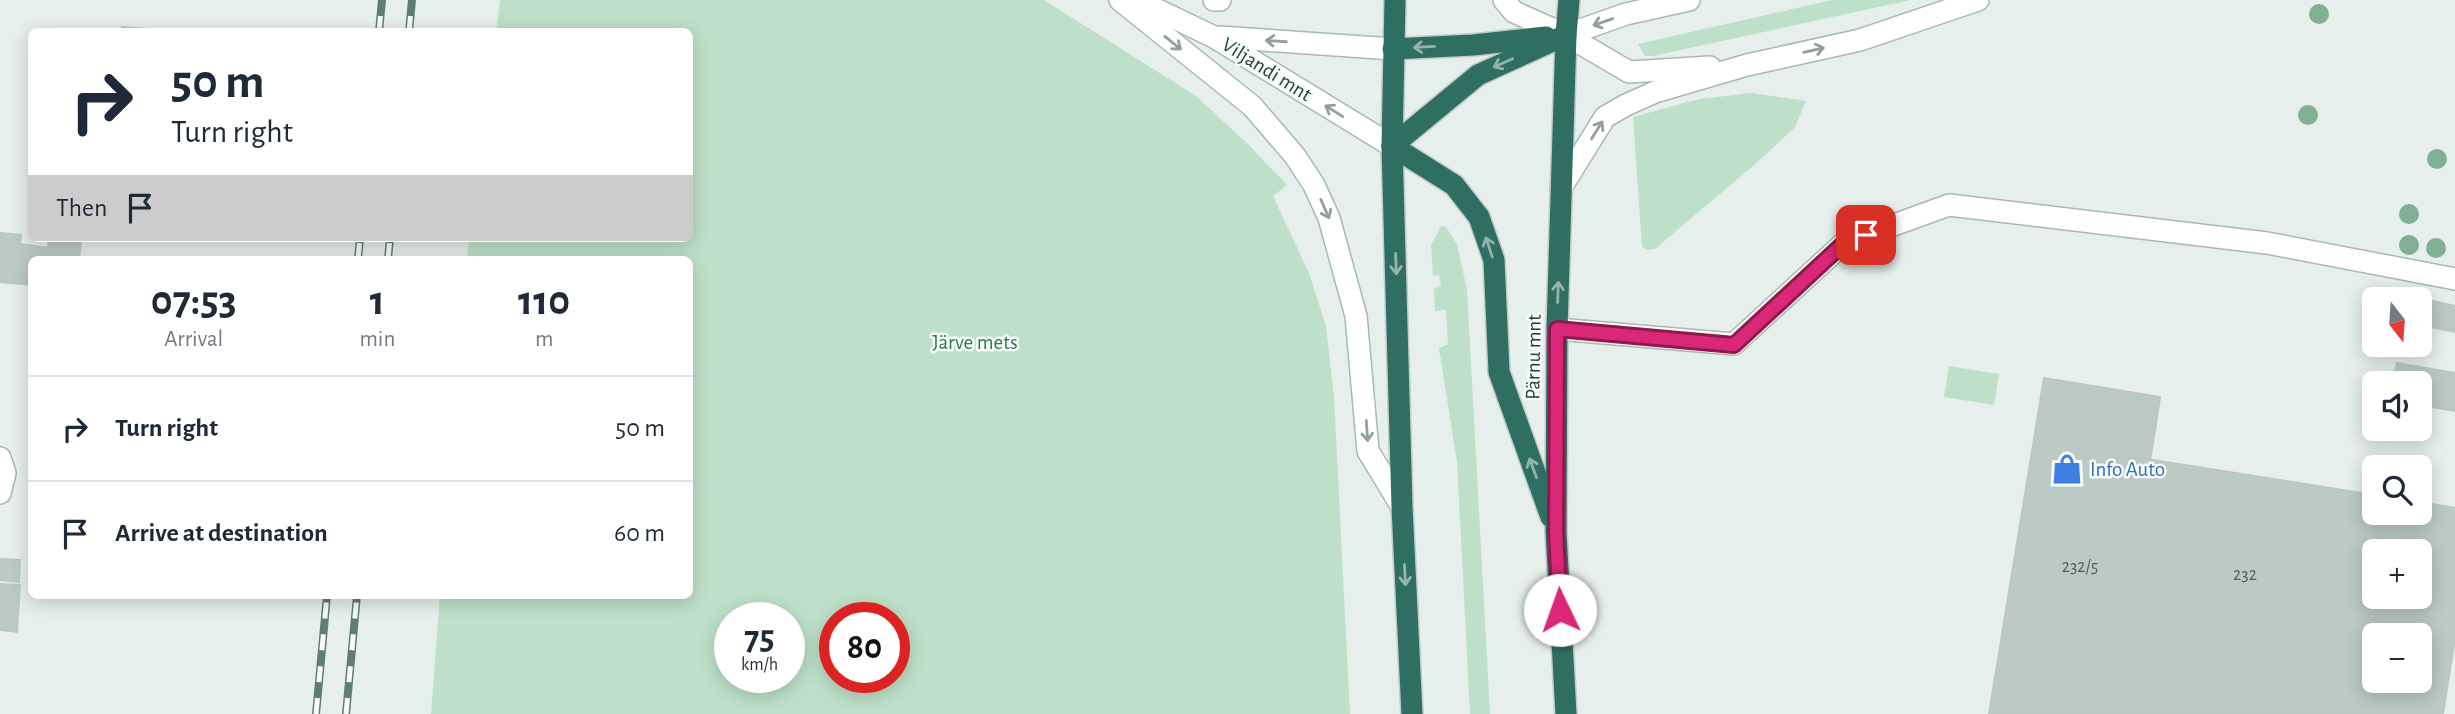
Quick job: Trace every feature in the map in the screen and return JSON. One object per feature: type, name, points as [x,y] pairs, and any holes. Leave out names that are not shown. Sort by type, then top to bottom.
[{"type":"highway","points":[[1395,0],[1392,146],[1402,507],[1412,714]]},
{"type":"highway","name":"Pärnu mnt","points":[[1566,714],[1556,532],[1557,329],[1569,0]]},
{"type":"highway","points":[[1392,146],[1478,75],[1566,36]]},
{"type":"highway","points":[[1393,49],[1566,36]]},
{"type":"highway","points":[[1392,146],[1454,185],[1479,217],[1494,260],[1499,372],[1556,532]]},
{"type":"main road","points":[[1120,0],[1252,106],[1295,156],[1314,186],[1329,218],[1356,316],[1368,451],[1402,507]]},
{"type":"main road","name":"Viljandi mnt","points":[[1137,0],[1214,37],[1392,146]]},
{"type":"main road","points":[[1214,0],[1220,0]]},
{"type":"main road","points":[[1504,0],[1514,12],[1566,36],[1629,72],[1747,65]]},
{"type":"main road","points":[[1566,36],[1626,14],[1689,0]]},
{"type":"main road","points":[[1561,188],[1605,117],[1655,92],[1747,65],[1860,40],[1977,0]]},
{"type":"main road","points":[[1214,37],[1393,49]]},
{"type":"main road","points":[[1557,329],[1734,345],[1844,243],[1949,205],[2267,243],[2455,279]]},
{"type":"main road","points":[[0,458],[5,473],[0,493]]},
{"type":"green space","name":"Järve mets","points":[[500,0],[1044,0],[1196,96],[1287,185],[1273,196],[1309,273],[1326,326],[1334,397],[1350,714],[431,714],[440,599],[693,599],[693,256],[467,256],[469,242],[693,242],[693,28],[496,28]]},
{"type":"green space","points":[[1832,0],[1911,0],[1653,56],[1645,56],[1638,44]]},
{"type":"green space","points":[[1752,93],[1806,101],[1795,127],[1655,249],[1647,250],[1642,247],[1633,117],[1699,99]]},
{"type":"green space","points":[[1441,226],[1446,227],[1457,244],[1467,290],[1490,714],[1470,714],[1457,462],[1439,348],[1448,344],[1446,310],[1435,311],[1434,289],[1441,286],[1439,275],[1433,276],[1431,245]]},
{"type":"green space","points":[[1949,366],[1999,374],[1994,405],[1944,397]]},
{"type":"building","points":[[0,233],[21,235],[20,244],[48,248],[49,242],[81,242],[79,256],[28,256],[28,285],[0,282]]},
{"type":"building","points":[[2432,301],[2455,306],[2455,332],[2432,327]]},
{"type":"building","points":[[2397,363],[2455,373],[2455,411],[2432,407],[2432,371],[2395,371]]},
{"type":"building","points":[[2044,378],[2160,397],[2156,424],[2068,410],[2019,714],[1989,714]]},
{"type":"building","points":[[2068,410],[2156,424],[2150,460],[2134,457],[2098,684],[2025,673]]},
{"type":"building","points":[[2134,457],[2362,493],[2362,525],[2432,525],[2432,504],[2455,508],[2455,638],[2443,714],[2093,714]]},
{"type":"building","points":[[0,559],[20,560],[19,582],[0,580]]},
{"type":"building","points":[[0,584],[20,585],[17,632],[0,630]]},
{"type":"building","points":[[2025,673],[2098,684],[2093,714],[2019,714]]},
{"type":"railway","points":[[379,28],[382,0]]},
{"type":"railway","points":[[409,28],[412,0]]},
{"type":"railway","points":[[358,256],[360,242]]},
{"type":"railway","points":[[388,256],[390,242]]},
{"type":"railway","points":[[316,714],[327,599]]},
{"type":"railway","points":[[346,714],[357,599]]},
{"type":"place","name":"Info Auto","points":[[2067,469]]},
{"type":"route","points":[[1560,610],[1556,532],[1557,329],[1734,345],[1844,243],[1866,235]]}]
